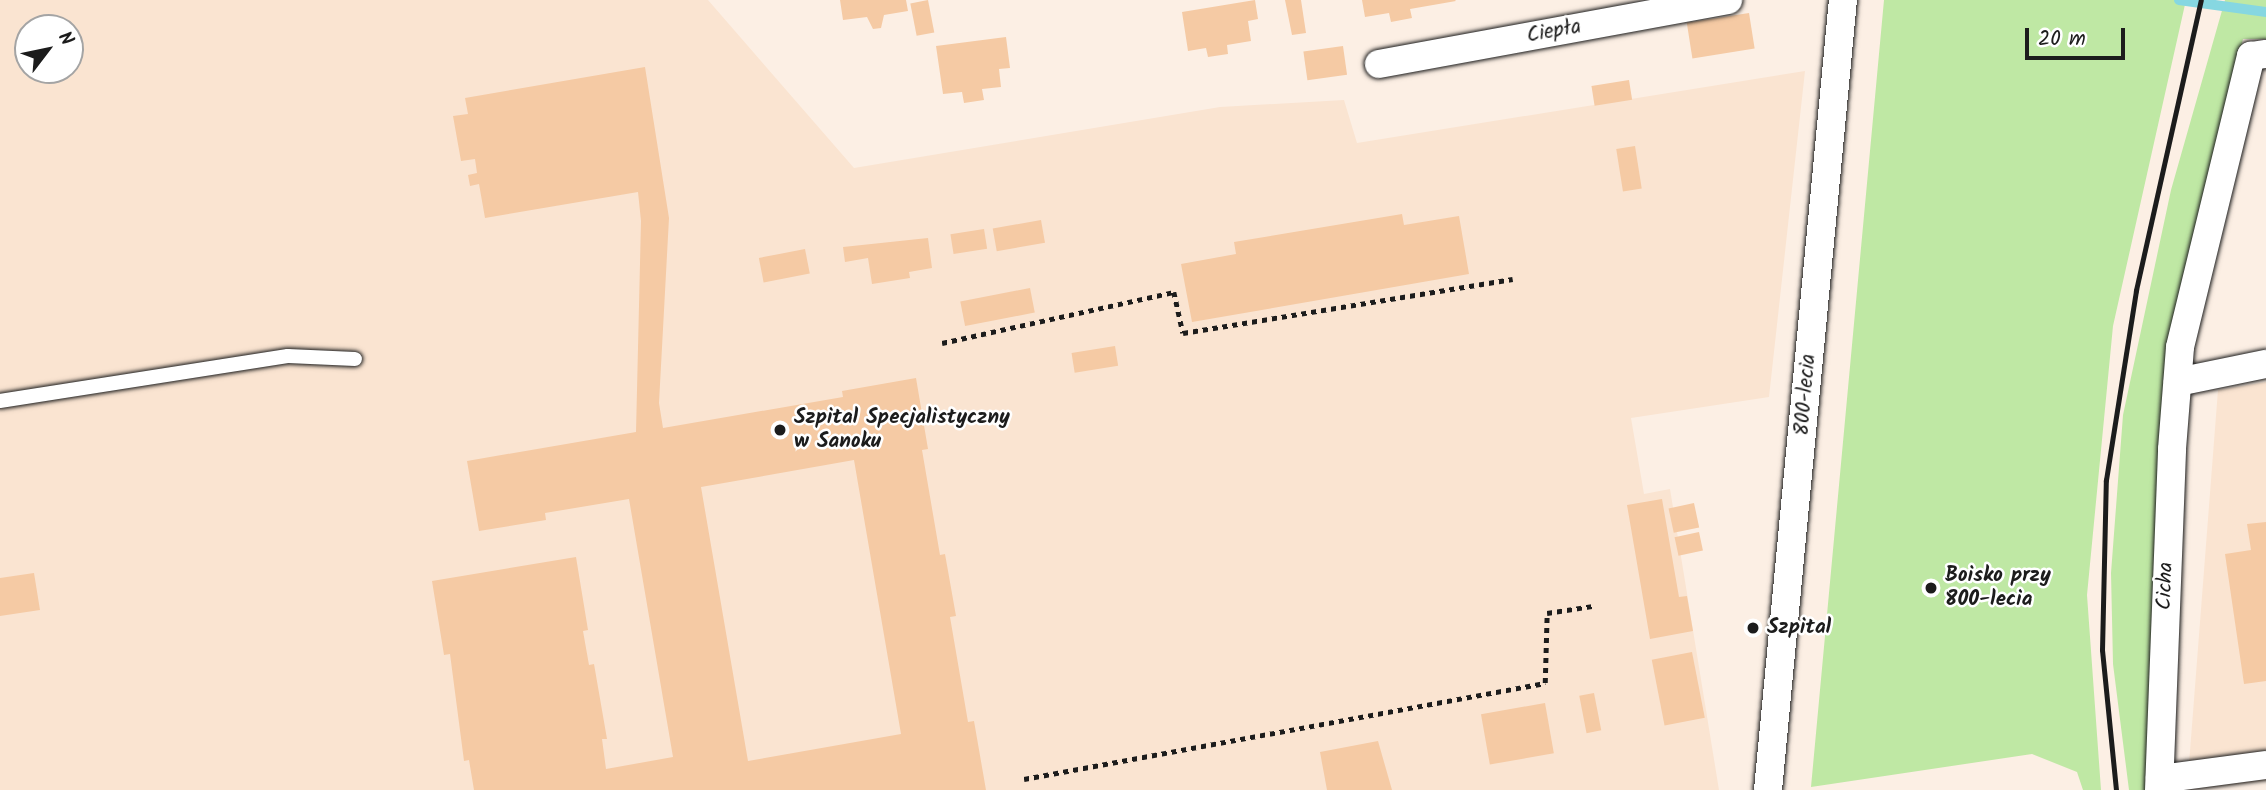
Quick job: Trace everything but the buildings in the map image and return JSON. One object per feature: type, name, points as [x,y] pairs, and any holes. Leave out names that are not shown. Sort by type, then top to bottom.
[{"type":"street","name":"Ciepła","points":[[1380,64],[1728,0]]},
{"type":"street","name":"800-lecia","points":[[1769,790],[1843,0]]},
{"type":"street","name":"Cicha","points":[[2159,785],[2180,347],[2251,56],[2266,54]]},
{"type":"street","points":[[2178,382],[2266,364]]},
{"type":"street","points":[[2159,785],[2266,765]]},
{"type":"lane","points":[[0,401],[288,356],[355,359]]},
{"type":"path","points":[[943,342],[1174,292],[1183,333],[1513,279]]},
{"type":"path","points":[[1024,779],[1545,683],[1547,614],[1593,606]]},
{"type":"shaded area","points":[[0,0],[708,0],[854,168],[1220,107],[1344,100],[1357,143],[1805,71],[1769,397],[1631,418],[1644,494],[1670,489],[1719,790],[0,790]]},
{"type":"shaded area","points":[[2266,382],[2266,781],[2187,790],[2218,390]]},
{"type":"green space","points":[[1884,0],[2186,0],[2113,326],[2087,595],[2101,790],[2083,790],[2077,772],[2032,754],[1811,787]]},
{"type":"green space","points":[[2225,0],[2266,0],[2266,39],[2243,39],[2179,292],[2167,376],[2145,790],[2129,790],[2113,664],[2111,573],[2123,415],[2171,190]]},
{"type":"waterway","points":[[2179,0],[2266,12]]},
{"type":"railway","points":[[2116,790],[2102,650],[2106,480],[2136,290],[2201,0]]},
{"type":"place","name":"Szpital Specjalistyczny w Sanoku","points":[[780,430]]},
{"type":"place","name":"Boisko przy 800-lecia","points":[[1931,588]]},
{"type":"place","name":"Szpital","points":[[1753,628]]}]
